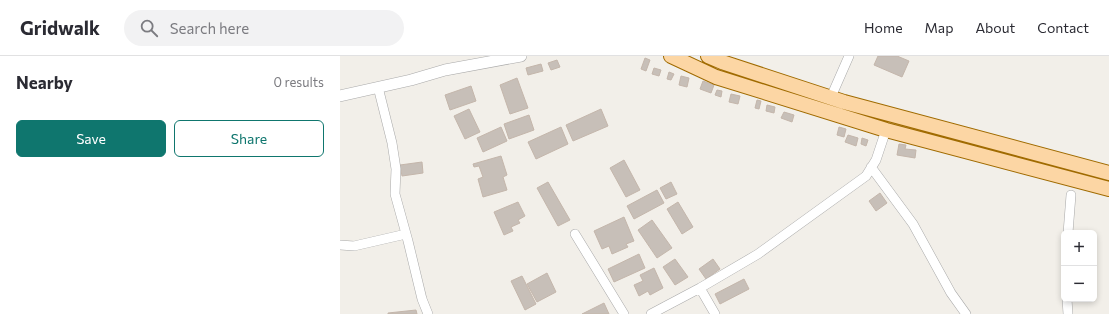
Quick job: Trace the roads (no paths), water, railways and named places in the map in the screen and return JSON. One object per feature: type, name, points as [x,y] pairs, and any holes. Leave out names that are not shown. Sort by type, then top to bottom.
[{"type":"main road","points":[[671,56],[716,77],[886,130],[1109,189]]},
{"type":"main road","points":[[708,56],[844,102],[1109,173]]},
{"type":"street","points":[[340,96],[411,80],[444,70],[521,56]]},
{"type":"street","points":[[831,97],[849,56]]},
{"type":"street","points":[[378,87],[392,143],[395,162],[395,194],[422,299],[428,314]]},
{"type":"street","points":[[651,314],[700,288],[758,254],[866,176],[876,160],[886,130]]},
{"type":"street","points":[[871,167],[913,224],[951,293],[966,314]]},
{"type":"street","points":[[1068,230],[1070,195]]},
{"type":"street","points":[[340,245],[354,246],[406,234]]},
{"type":"street","points":[[575,234],[624,314]]},
{"type":"street","points":[[700,288],[715,314]]},
{"type":"street","points":[[1067,302],[1068,314]]}]
